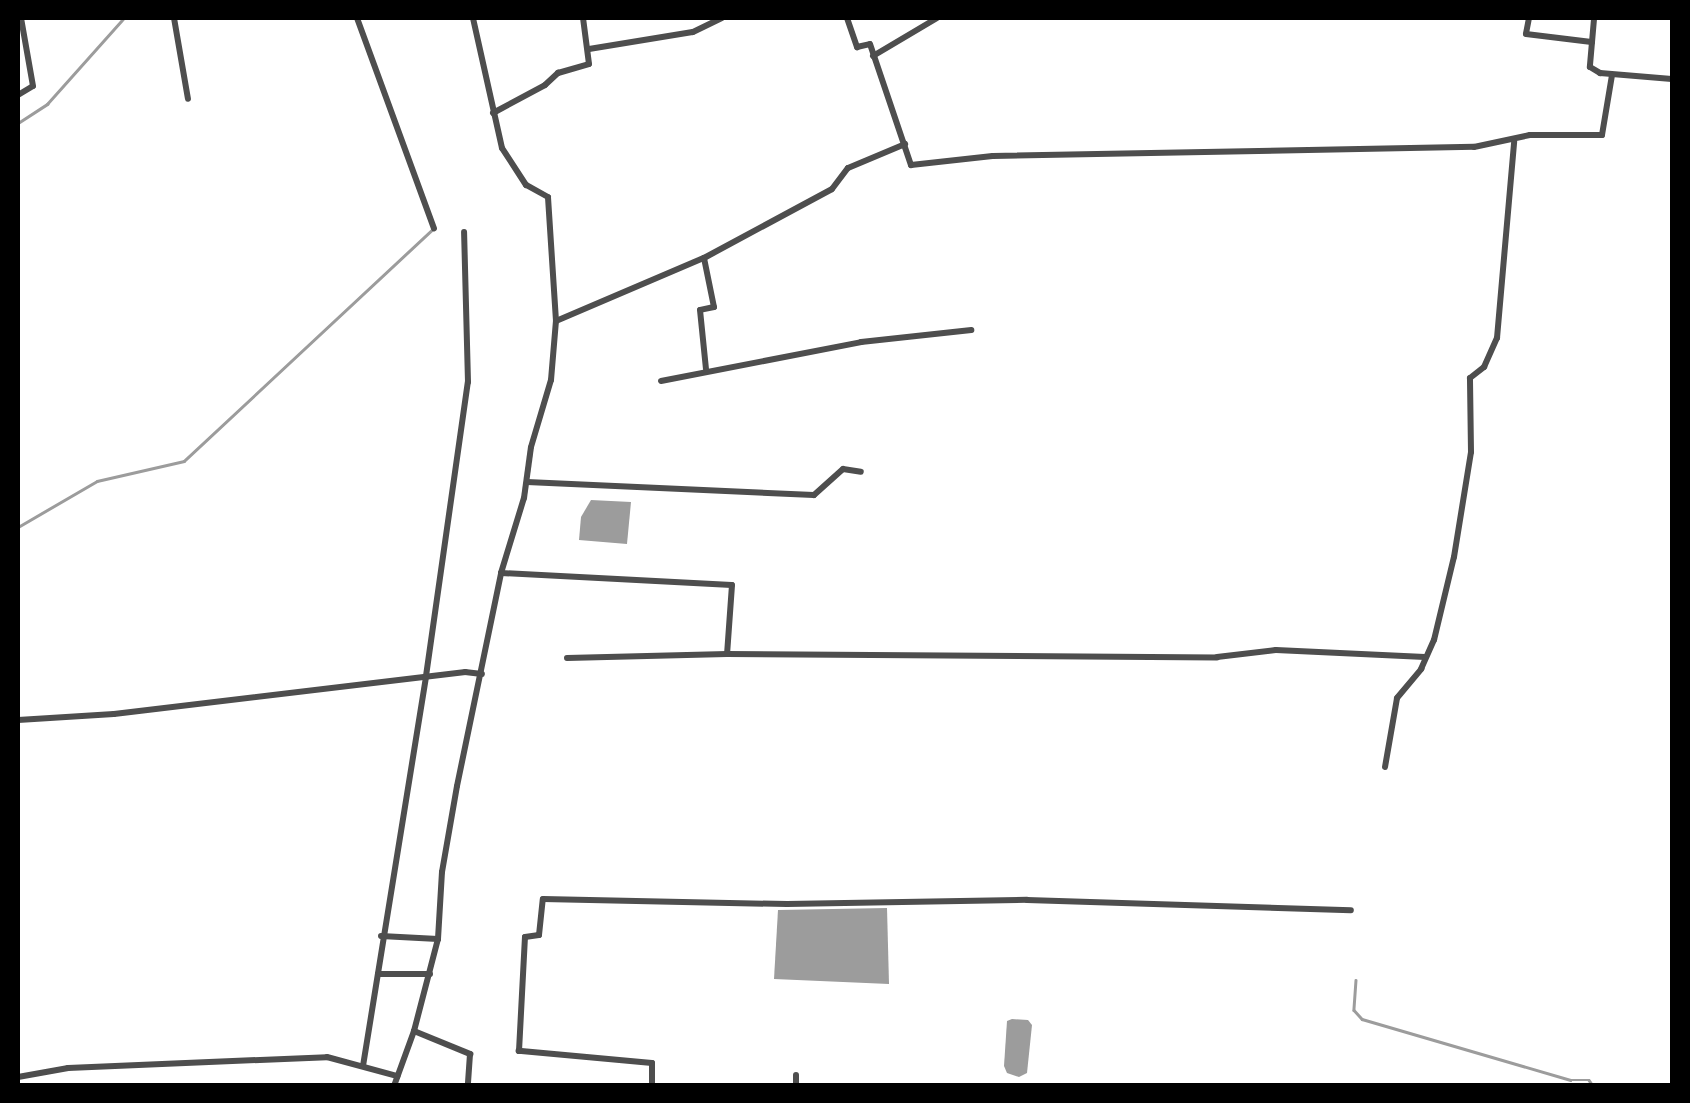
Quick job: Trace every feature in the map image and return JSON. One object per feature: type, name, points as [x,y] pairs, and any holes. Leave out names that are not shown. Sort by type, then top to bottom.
[{"type":"street","points":[[18,95],[33,86],[21,18]]},
{"type":"street","points":[[174,18],[188,99]]},
{"type":"street","points":[[357,18],[434,228]]},
{"type":"street","points":[[394,1086],[414,1031],[438,939],[442,872],[501,573],[551,380],[556,321],[548,197],[526,186],[502,148],[472,18]]},
{"type":"street","points":[[493,113],[546,86],[558,73],[590,64],[583,18]]},
{"type":"street","points":[[589,49],[693,32],[722,18]]},
{"type":"street","points":[[847,18],[858,47],[870,44],[911,165],[993,156],[1474,147],[1514,142],[1530,135],[1602,135],[1612,75]]},
{"type":"street","points":[[873,56],[937,18]]},
{"type":"street","points":[[1529,18],[1526,34],[1592,42]]},
{"type":"street","points":[[1594,18],[1590,67],[1612,75],[1672,78]]},
{"type":"street","points":[[1385,767],[1397,698],[1412,684],[1425,657],[1454,557],[1471,452],[1470,378],[1484,367],[1496,338],[1514,142]]},
{"type":"street","points":[[556,321],[704,258],[832,189],[848,168],[904,144]]},
{"type":"street","points":[[362,1066],[426,676],[468,382],[464,232]]},
{"type":"street","points":[[704,258],[714,307],[700,310],[706,369]]},
{"type":"street","points":[[662,380],[861,342],[971,330]]},
{"type":"street","points":[[527,482],[814,495],[843,468],[862,472]]},
{"type":"street","points":[[501,573],[732,586],[727,654]]},
{"type":"street","points":[[567,658],[727,654],[1217,657],[1276,650],[1425,657]]},
{"type":"street","points":[[18,720],[114,714],[426,676],[482,674]]},
{"type":"street","points":[[652,1086],[652,1062],[519,1051],[525,937],[539,936],[543,898],[787,904],[1027,900],[1352,910]]},
{"type":"street","points":[[381,936],[438,939]]},
{"type":"street","points":[[378,974],[430,974]]},
{"type":"street","points":[[414,1031],[470,1054],[468,1086]]},
{"type":"street","points":[[18,1077],[68,1068],[327,1057],[397,1076]]},
{"type":"street","points":[[796,1075],[796,1086]]},
{"type":"shaded area","points":[[591,500],[631,502],[627,544],[579,540],[581,517]]},
{"type":"shaded area","points":[[887,908],[889,984],[774,979],[778,910]]},
{"type":"shaded area","points":[[1028,1020],[1032,1025],[1027,1073],[1019,1077],[1007,1073],[1004,1066],[1007,1021]]},
{"type":"waterway","points":[[18,123],[47,104],[124,18]]},
{"type":"waterway","points":[[18,527],[97,481],[184,461],[434,228]]},
{"type":"waterway","points":[[1356,980],[1354,1010],[1362,1019],[1570,1080],[1589,1080],[1593,1086]]}]
